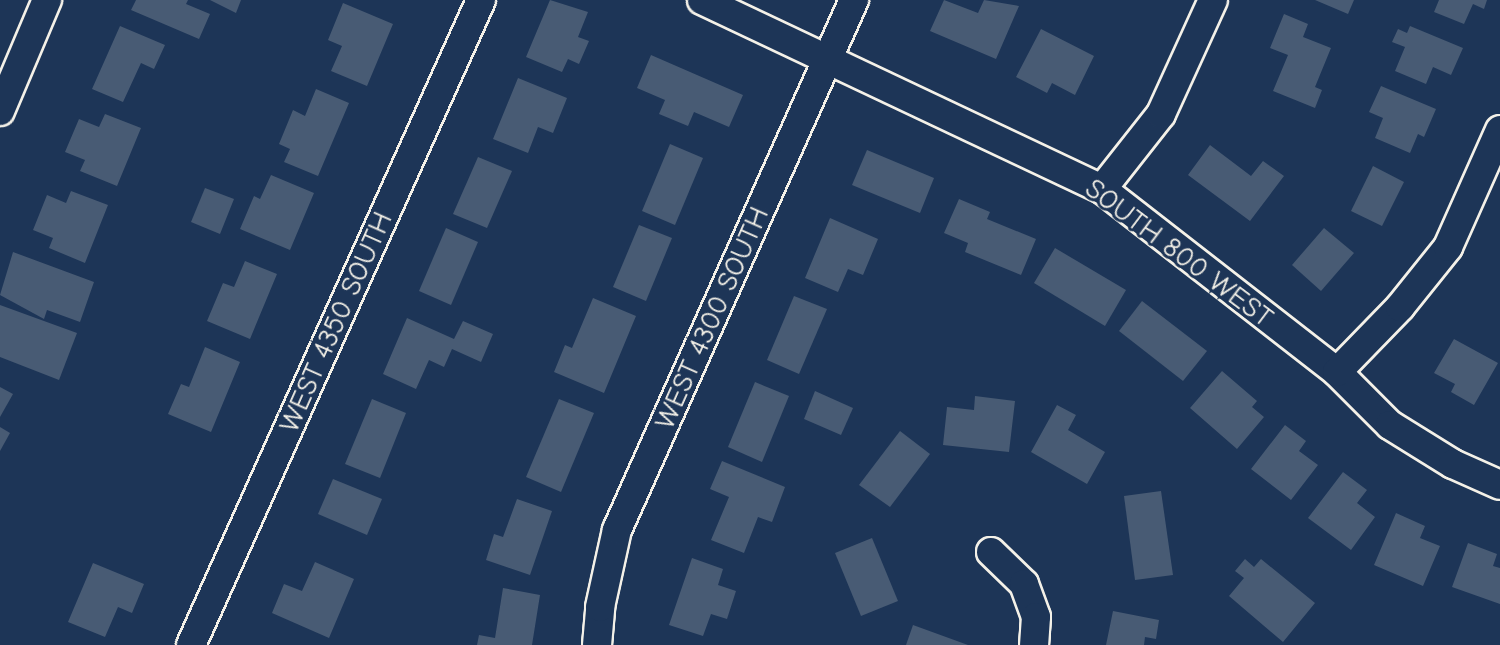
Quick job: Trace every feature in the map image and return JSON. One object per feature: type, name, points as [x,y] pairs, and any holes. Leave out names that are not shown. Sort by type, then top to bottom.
[{"type":"street","points":[[0,111],[11,56],[47,0]]},
{"type":"street","name":"WEST 4350 SOUTH","points":[[191,645],[481,0]]},
{"type":"street","name":"SOUTH 800 WEST","points":[[702,0],[1102,189],[1337,372],[1390,425],[1453,464],[1500,485]]},
{"type":"street","name":"WEST 4300 SOUTH","points":[[597,645],[600,607],[617,530],[854,0]]},
{"type":"street","points":[[1102,189],[1161,114],[1213,0]]},
{"type":"street","points":[[1337,372],[1400,307],[1448,247],[1498,141]]},
{"type":"street","points":[[991,552],[1024,584],[1036,617],[1034,645]]},
{"type":"building","points":[[136,0],[188,0],[186,4],[210,14],[199,39],[131,10]]},
{"type":"building","points":[[210,0],[241,0],[236,13]]},
{"type":"building","points":[[550,0],[588,12],[578,37],[589,41],[579,64],[568,59],[562,72],[526,57]]},
{"type":"building","points":[[944,0],[978,13],[984,0],[1019,6],[996,59],[930,31]]},
{"type":"building","points":[[1315,0],[1354,0],[1348,14]]},
{"type":"building","points":[[1439,0],[1487,0],[1484,9],[1473,4],[1464,24],[1434,12]]},
{"type":"building","points":[[343,3],[393,24],[367,86],[331,71],[342,46],[328,40]]},
{"type":"building","points":[[1284,14],[1308,24],[1303,37],[1331,48],[1315,87],[1322,90],[1315,108],[1273,91],[1288,55],[1270,48]]},
{"type":"building","points":[[120,26],[165,45],[154,69],[141,63],[123,102],[92,89]]},
{"type":"building","points":[[1410,26],[1463,48],[1451,75],[1433,67],[1426,84],[1395,71],[1405,47],[1392,42],[1398,29],[1407,33]]},
{"type":"building","points":[[1041,29],[1094,56],[1075,95],[1052,83],[1047,93],[1016,77]]},
{"type":"building","points":[[651,55],[743,95],[729,127],[694,112],[688,126],[659,114],[665,100],[637,88]]},
{"type":"building","points":[[518,78],[567,98],[553,133],[538,127],[528,153],[493,139]]},
{"type":"building","points":[[1381,86],[1436,109],[1424,137],[1418,134],[1410,153],[1375,138],[1383,118],[1369,112]]},
{"type":"building","points":[[316,89],[349,103],[318,176],[284,162],[290,149],[279,144],[293,110],[305,116]]},
{"type":"building","points":[[105,114],[141,128],[117,186],[80,171],[85,160],[65,152],[79,119],[99,127]]},
{"type":"building","points":[[670,144],[703,158],[675,225],[642,211]]},
{"type":"building","points":[[1210,145],[1251,176],[1263,161],[1284,176],[1250,221],[1188,175]]},
{"type":"building","points":[[867,150],[934,178],[920,213],[852,185]]},
{"type":"building","points":[[478,157],[512,171],[487,228],[453,214]]},
{"type":"building","points":[[1373,166],[1404,182],[1382,226],[1351,211]]},
{"type":"building","points":[[271,175],[314,193],[290,250],[240,229],[254,196],[260,199]]},
{"type":"building","points":[[205,188],[234,199],[220,234],[191,222]]},
{"type":"building","points":[[71,191],[108,205],[85,263],[49,248],[53,238],[33,230],[47,195],[66,203]]},
{"type":"building","points":[[959,199],[990,212],[987,219],[1036,239],[1021,275],[965,252],[968,243],[944,233]]},
{"type":"building","points":[[830,218],[878,239],[863,275],[848,269],[838,292],[805,278]]},
{"type":"building","points":[[639,225],[672,238],[646,301],[613,287]]},
{"type":"building","points":[[446,228],[478,242],[451,305],[419,291]]},
{"type":"building","points":[[1324,228],[1354,253],[1321,291],[1292,265]]},
{"type":"building","points":[[1055,248],[1126,290],[1105,326],[1034,283]]},
{"type":"building","points":[[13,252],[94,282],[80,322],[47,310],[44,319],[0,295]]},
{"type":"building","points":[[245,261],[277,274],[250,339],[207,321],[223,283],[234,287]]},
{"type":"building","points":[[794,296],[827,309],[799,374],[767,360]]},
{"type":"building","points":[[593,298],[636,316],[604,393],[554,372],[565,345],[572,348]]},
{"type":"building","points":[[1142,301],[1207,351],[1183,381],[1119,331]]},
{"type":"building","points":[[0,305],[77,333],[59,380],[0,357]]},
{"type":"building","points":[[407,318],[454,339],[463,321],[493,334],[481,362],[452,349],[444,367],[429,360],[416,389],[383,374]]},
{"type":"building","points":[[1454,339],[1498,363],[1474,405],[1451,392],[1455,384],[1434,373]]},
{"type":"building","points":[[205,347],[240,362],[211,432],[168,414],[181,384],[189,387]]},
{"type":"building","points":[[1222,371],[1257,401],[1252,407],[1264,417],[1237,449],[1190,408]]},
{"type":"building","points":[[755,382],[789,396],[762,462],[728,447]]},
{"type":"building","points":[[0,387],[13,394],[0,417]]},
{"type":"building","points":[[815,391],[853,408],[841,435],[804,419]]},
{"type":"building","points":[[975,396],[1015,401],[1009,452],[943,445],[947,407],[974,410]]},
{"type":"building","points":[[372,399],[406,413],[380,478],[345,464]]},
{"type":"building","points":[[559,399],[594,413],[561,492],[526,477]]},
{"type":"building","points":[[1057,405],[1076,415],[1068,430],[1105,452],[1087,484],[1031,452]]},
{"type":"building","points":[[1285,425],[1306,441],[1299,451],[1318,465],[1291,500],[1251,469]]},
{"type":"building","points":[[0,427],[10,433],[0,451]]},
{"type":"building","points":[[900,431],[930,454],[890,507],[859,485]]},
{"type":"building","points":[[722,461],[785,487],[772,522],[758,517],[744,553],[711,540],[729,497],[710,489]]},
{"type":"building","points":[[1343,472],[1367,490],[1357,503],[1375,517],[1351,550],[1308,518]]},
{"type":"building","points":[[333,479],[382,499],[367,535],[318,514]]},
{"type":"building","points":[[1161,491],[1173,575],[1135,580],[1124,496]]},
{"type":"building","points":[[517,499],[552,511],[530,575],[486,560],[494,534],[503,537]]},
{"type":"building","points":[[1396,513],[1425,526],[1420,538],[1440,546],[1423,586],[1374,565]]},
{"type":"building","points":[[872,538],[898,601],[861,616],[835,553]]},
{"type":"building","points":[[1468,543],[1497,554],[1493,566],[1500,568],[1500,604],[1452,587]]},
{"type":"building","points":[[692,558],[723,569],[718,585],[736,591],[727,619],[711,614],[703,636],[669,625]]},
{"type":"building","points":[[1245,559],[1254,567],[1261,559],[1315,603],[1283,642],[1229,596],[1244,578],[1235,571]]},
{"type":"building","points":[[315,562],[354,579],[329,638],[272,613],[284,584],[302,591]]},
{"type":"building","points":[[93,563],[144,584],[132,613],[118,607],[105,637],[68,622]]},
{"type":"building","points":[[503,588],[540,595],[532,645],[477,645],[479,635],[495,638]]},
{"type":"building","points":[[1113,611],[1159,620],[1156,639],[1145,637],[1144,645],[1106,645]]},
{"type":"building","points":[[913,625],[968,645],[906,645]]}]
